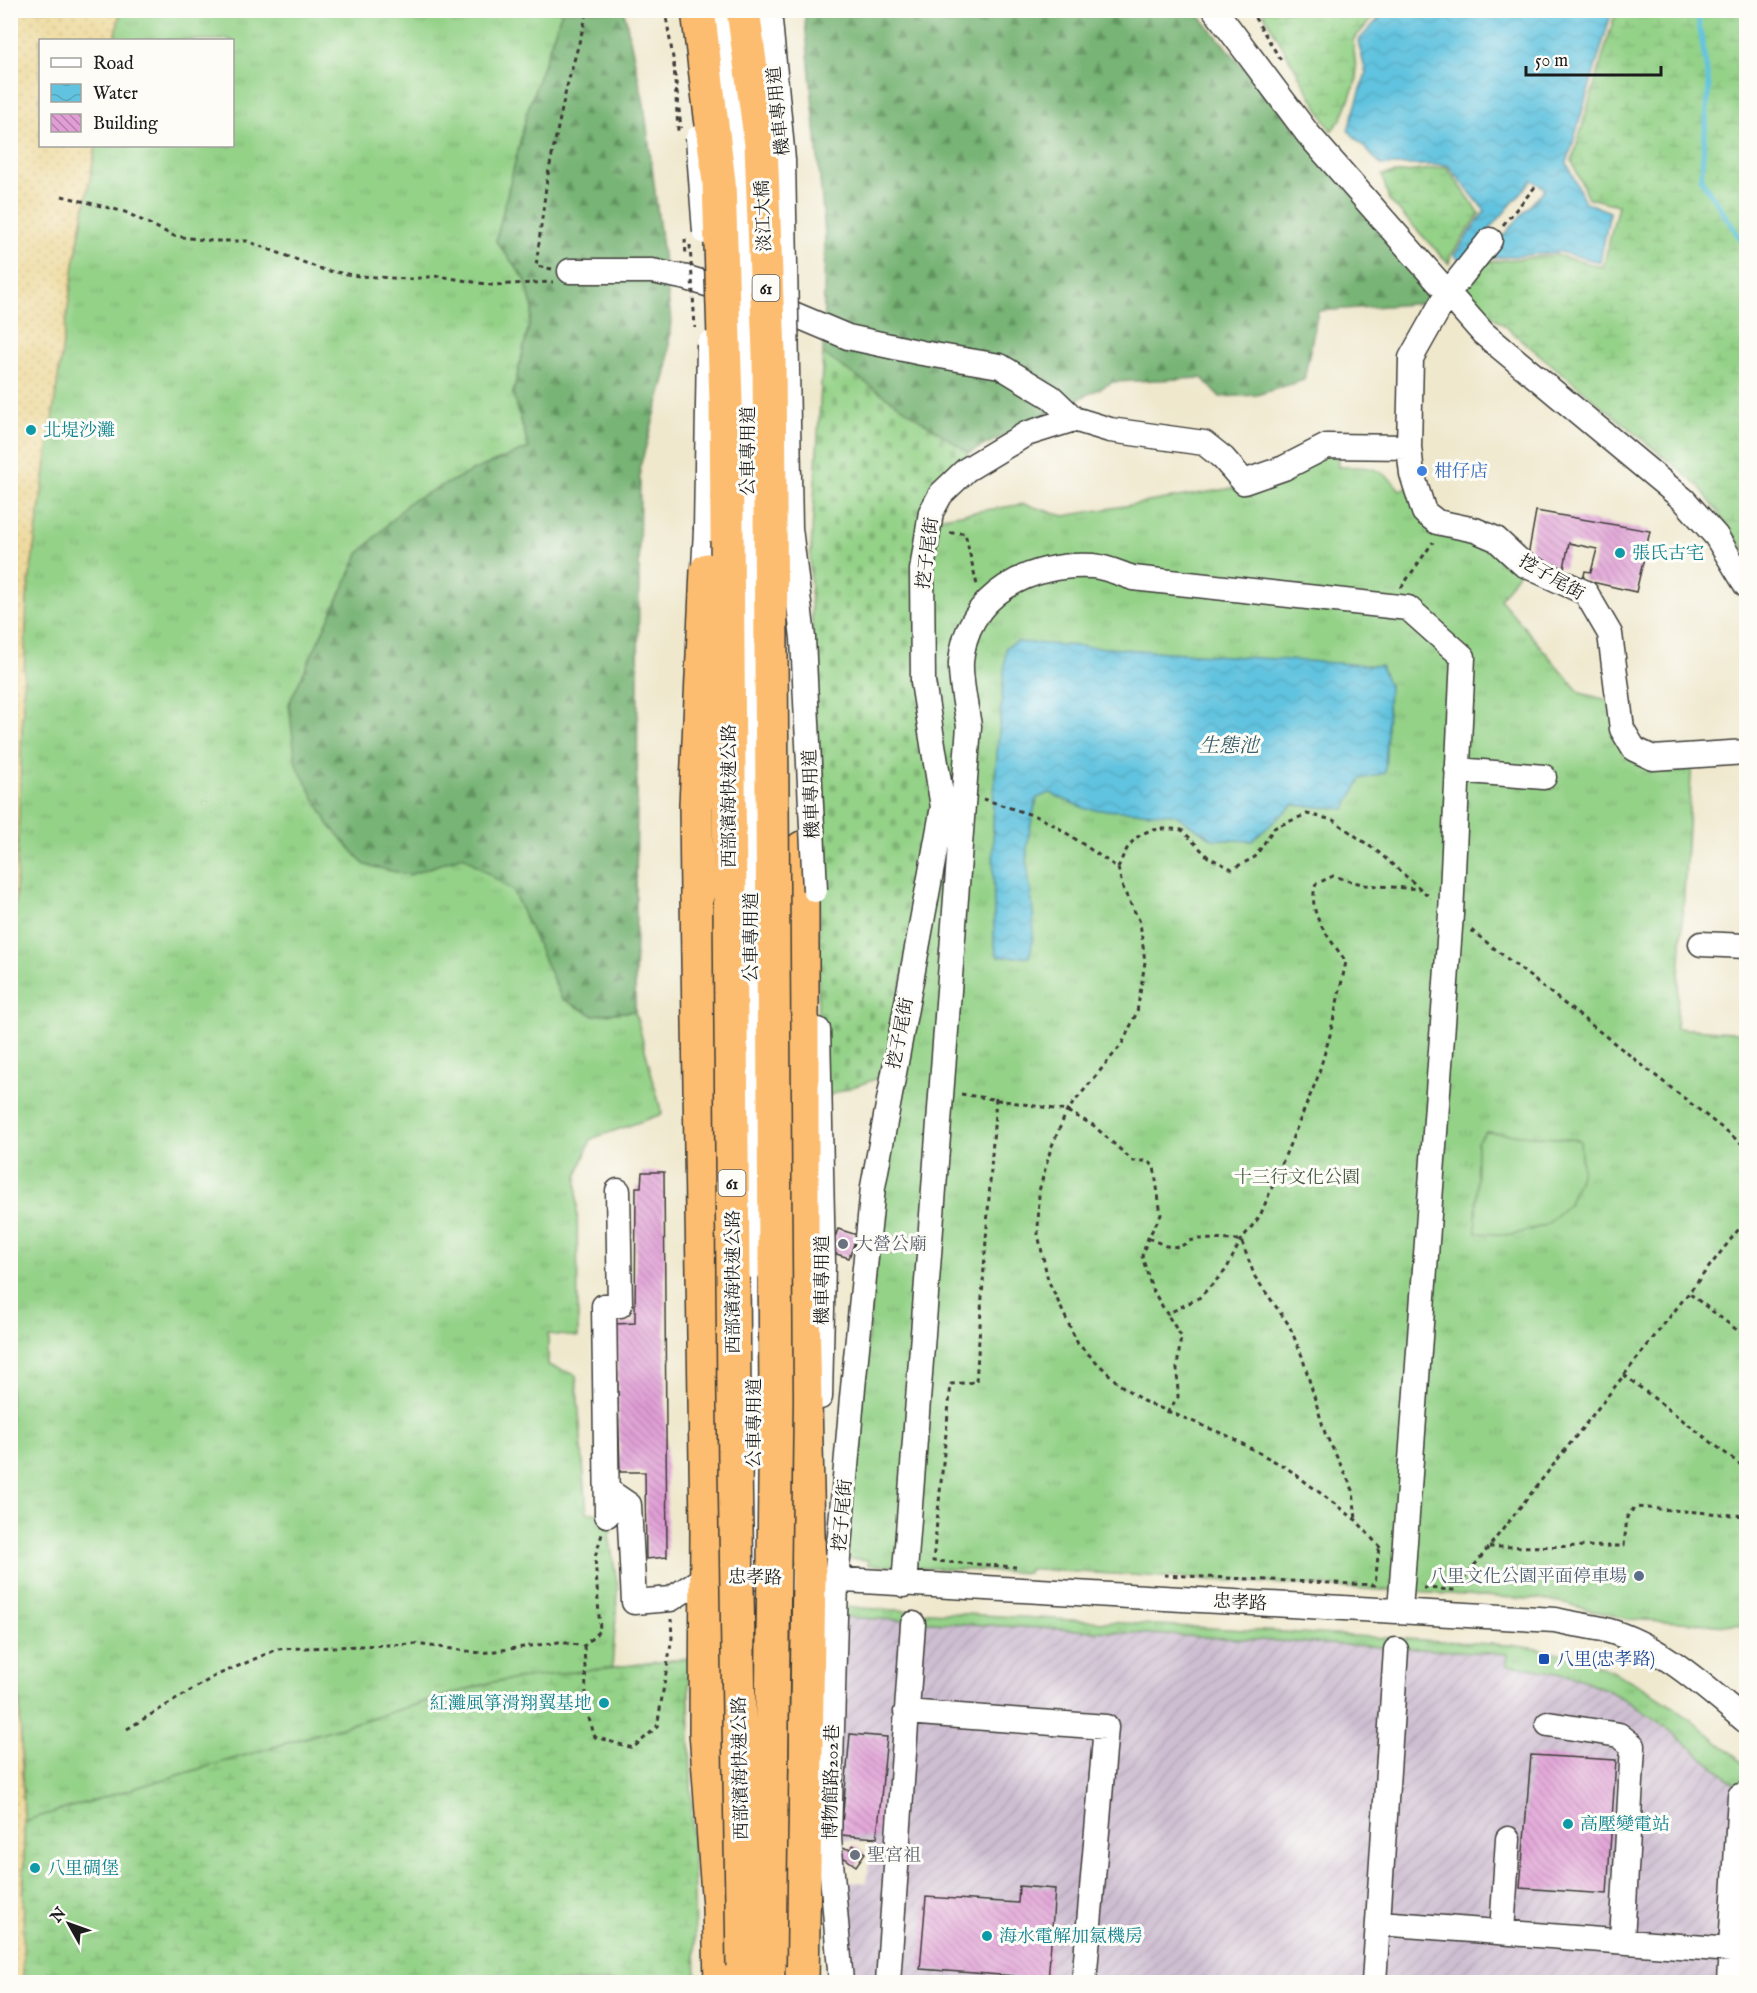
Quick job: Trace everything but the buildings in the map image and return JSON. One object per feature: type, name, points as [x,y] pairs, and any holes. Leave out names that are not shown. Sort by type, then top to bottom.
[{"type":"highway","name":"61","points":[[698,10],[709,85],[718,182],[726,401]]},
{"type":"highway","name":"淡江大橋","points":[[743,10],[760,144],[769,353],[770,567]]},
{"type":"highway","points":[[721,1983],[719,1907],[706,1731],[707,1526],[697,1271],[696,805],[708,541],[708,451],[718,413],[726,401]]},
{"type":"highway","name":"西部濱海快速公路","points":[[726,401],[734,1389],[743,1983]]},
{"type":"highway","points":[[770,567],[795,632],[796,727],[823,1580],[804,1906],[802,1983]]},
{"type":"highway","name":"西部濱海快速公路","points":[[768,1983],[776,1399],[770,567]]},
{"type":"street","points":[[681,10],[694,88],[710,333],[706,530],[687,892],[697,1271]]},
{"type":"street","name":"公車專用道","points":[[724,10],[741,159],[748,339],[755,1577]]},
{"type":"street","name":"機車專用道","points":[[769,10],[783,160],[789,344],[790,528],[803,638],[809,740],[812,1265]]},
{"type":"street","points":[[1215,10],[1308,134],[1483,333],[1684,500],[1716,536],[1746,585]]},
{"type":"street","points":[[1434,520],[1424,512],[1412,474],[1409,447],[1411,358],[1447,294],[1490,240]]},
{"type":"street","points":[[563,277],[652,271],[696,280],[760,300],[848,337],[1000,366],[1051,397],[1074,418],[1110,430],[1204,443],[1224,458],[1244,482],[1284,468],[1327,446],[1409,447]]},
{"type":"street","name":"挖子尾街","points":[[823,1580],[873,1187],[943,807],[923,681],[922,594],[926,532],[931,512],[941,494],[966,470],[1026,434],[1074,418]]},
{"type":"street","name":"挖子尾街","points":[[1434,520],[1475,530],[1496,539],[1523,564],[1586,593],[1610,634],[1622,729],[1634,749],[1653,758],[1746,752]]},
{"type":"street","points":[[904,1585],[969,726],[961,663],[968,629],[982,604],[1013,581],[1051,568],[1095,566],[1133,578],[1408,608],[1463,657],[1451,914],[1400,1610]]},
{"type":"street","points":[[1457,770],[1544,777]]},
{"type":"street","points":[[1701,944],[1746,946]]},
{"type":"street","points":[[607,1515],[604,1306],[620,1305],[618,1191]]},
{"type":"street","points":[[607,1490],[629,1505],[634,1602],[671,1599],[705,1577]]},
{"type":"street","name":"忠孝路","points":[[705,1577],[823,1580],[1555,1620],[1607,1630],[1637,1642],[1665,1658],[1746,1721]]},
{"type":"street","name":"博物館路202巷","points":[[823,1580],[829,1838],[841,1983]]},
{"type":"street","points":[[888,1983],[913,1624]]},
{"type":"street","points":[[1374,1983],[1380,1923],[1396,1650]]},
{"type":"street","points":[[906,1712],[1106,1727],[1084,1983]]},
{"type":"street","points":[[1548,1724],[1619,1735],[1633,1746],[1622,1940]]},
{"type":"street","points":[[1729,1983],[1740,1796]]},
{"type":"street","points":[[1502,1932],[1508,1839]]},
{"type":"street","points":[[1380,1923],[1731,1950]]},
{"type":"path","points":[[563,277],[536,266],[547,179],[566,90],[588,10]]},
{"type":"path","points":[[665,10],[674,64],[680,133]]},
{"type":"path","points":[[1250,10],[1287,70]]},
{"type":"path","points":[[1490,240],[1535,187]]},
{"type":"path","points":[[62,196],[126,212],[174,236],[212,241],[247,241],[324,270],[359,276],[409,279],[439,276],[491,285],[563,277]]},
{"type":"path","points":[[689,232],[695,333]]},
{"type":"path","points":[[1386,605],[1432,545],[1437,534],[1434,520]]},
{"type":"path","points":[[926,532],[965,533],[982,604]]},
{"type":"path","points":[[986,800],[1038,817],[1118,868],[1123,889],[1140,922],[1144,962],[1137,1012],[1122,1044],[1067,1111],[1051,1148],[1039,1191],[1038,1234],[1048,1280],[1078,1344],[1119,1383],[1143,1401],[1167,1413],[1228,1436],[1287,1468],[1356,1520],[1402,1572],[1421,1588],[1455,1590],[1746,1220]]},
{"type":"path","points":[[1167,1314],[1199,1298],[1226,1270],[1241,1240],[1260,1216],[1317,1079],[1346,962],[1316,916],[1311,899],[1316,884],[1333,876],[1365,885],[1419,889]]},
{"type":"path","points":[[942,1092],[996,1098],[1067,1111],[1093,1125],[1133,1161],[1147,1161],[1154,1166],[1161,1215],[1148,1238],[1142,1256],[1152,1289],[1181,1336],[1177,1368],[1179,1397],[1167,1413]]},
{"type":"path","points":[[996,1098],[976,1382],[951,1384],[933,1561],[1017,1567]]},
{"type":"path","points":[[1148,1238],[1167,1246],[1180,1246],[1198,1239],[1241,1240]]},
{"type":"path","points":[[1241,1240],[1255,1277],[1289,1325],[1302,1356],[1325,1433],[1353,1490],[1356,1520]]},
{"type":"path","points":[[1690,1294],[1746,1337]]},
{"type":"path","points":[[1624,1375],[1746,1469]]},
{"type":"path","points":[[1488,1547],[1624,1546],[1627,1517],[1635,1507],[1746,1516]]},
{"type":"path","points":[[607,1515],[595,1557],[600,1630],[584,1646],[587,1712],[595,1737],[633,1748],[657,1727],[672,1638],[671,1599]]},
{"type":"path","points":[[1160,1575],[1375,1585],[1379,1546]]},
{"type":"path","points":[[127,1729],[215,1676],[278,1649],[416,1644],[481,1653],[559,1642],[584,1646]]},
{"type":"shaded area","points":[[843,1617],[1508,1654],[1507,1666],[1548,1671],[1588,1681],[1625,1699],[1746,1788],[1746,1914],[1742,1982],[849,1982],[840,1880],[867,1883],[871,1843],[836,1839]]},
{"type":"green space","points":[[120,11],[562,11],[528,109],[496,241],[525,279],[533,309],[513,393],[529,448],[474,470],[359,554],[289,704],[409,875],[463,856],[513,891],[562,999],[593,1015],[635,1011],[662,1114],[591,1139],[577,1176],[578,1337],[548,1334],[548,1365],[576,1375],[587,1512],[617,1517],[609,1535],[618,1588],[612,1668],[492,1682],[24,1821],[10,1459],[10,1020],[27,597],[74,264],[96,147],[234,147],[234,39],[115,39]]},
{"type":"green space","points":[[562,11],[624,11],[644,104],[671,319],[667,372],[640,467],[635,1011],[593,1015],[562,999],[513,891],[463,856],[409,875],[365,865],[329,825],[296,764],[289,704],[359,554],[409,502],[474,470],[529,448],[513,393],[533,309],[525,279],[496,241],[528,109]]},
{"type":"green space","points":[[804,11],[1195,11],[1435,291],[1426,303],[1318,311],[1304,380],[1257,395],[1220,397],[1202,378],[1113,382],[969,453],[823,354],[825,233]]},
{"type":"green space","points":[[1262,11],[1379,11],[1353,40],[1357,79],[1342,118],[1331,131]]},
{"type":"green space","points":[[1616,11],[1746,11],[1746,552],[1699,486],[1478,304],[1466,291],[1471,274],[1479,263],[1556,255],[1603,267],[1618,205],[1588,198],[1572,161]]},
{"type":"green space","points":[[1447,167],[1480,214],[1451,255],[1449,264],[1389,200],[1382,175]]},
{"type":"green space","points":[[823,354],[969,453],[925,510],[935,805],[884,1076],[816,1100],[820,881],[810,565]]},
{"type":"green space","name":"十三行文化公園","points":[[1337,449],[1338,467],[1366,468],[1380,472],[1400,490],[1411,487],[1419,513],[1491,541],[1521,569],[1500,599],[1580,693],[1612,701],[1616,731],[1692,760],[1676,1028],[1746,1033],[1746,1626],[1627,1619],[1549,1600],[1029,1569],[1028,1573],[868,1565],[868,1560],[845,1558],[934,695],[930,572],[936,518],[1024,504],[1064,516],[1245,486]]},
{"type":"green space","points":[[1486,1132],[1580,1140],[1582,1170],[1569,1203],[1546,1225],[1512,1235],[1476,1233],[1477,1142]]},
{"type":"green space","points":[[844,1607],[1509,1645],[1560,1653],[1612,1671],[1673,1707],[1746,1766],[1746,1788],[1738,1787],[1667,1728],[1629,1702],[1588,1682],[1548,1671],[1507,1665],[1507,1654],[843,1617]]},
{"type":"green space","points":[[688,1658],[696,1982],[23,1982],[24,1821],[493,1682]]},
{"type":"sand","name":"北堤沙灘","points":[[11,10],[120,11],[115,39],[39,39],[39,147],[96,147],[74,264],[27,597],[11,1020]]},
{"type":"sand","points":[[10,1459],[24,1821],[23,1982],[10,1982]]},
{"type":"water","points":[[1386,11],[1612,11],[1567,163],[1585,202],[1610,212],[1600,262],[1560,252],[1482,259],[1545,189],[1532,180],[1462,262],[1454,255],[1485,211],[1448,165],[1381,165],[1348,130],[1366,73],[1358,41]]},
{"type":"water","name":"生態池","points":[[1017,642],[1381,666],[1389,686],[1385,773],[1361,779],[1345,809],[1293,805],[1252,841],[1213,839],[1174,814],[1086,809],[1050,793],[1037,798],[1027,850],[1033,918],[1029,957],[998,957],[994,944],[993,803],[1006,647]]},
{"type":"waterway","points":[[1697,10],[1709,86],[1701,179],[1746,247]]},
{"type":"place","name":"北堤沙灘","points":[[31,430]]},
{"type":"place","name":"柑仔店","points":[[1422,471]]},
{"type":"place","name":"張氏古宅","points":[[1620,553]]},
{"type":"place","name":"大營公廟","points":[[843,1244]]},
{"type":"place","name":"八里文化公園平面停車場","points":[[1639,1576]]},
{"type":"place","name":"八里(忠孝路)","points":[[1544,1659]]},
{"type":"place","name":"紅灘風箏滑翔翼基地","points":[[604,1703]]},
{"type":"place","name":"高壓變電站","points":[[1568,1824]]},
{"type":"place","name":"聖宮祖","points":[[855,1855]]},
{"type":"place","name":"八里碉堡","points":[[35,1868]]},
{"type":"place","name":"海水電解加氯機房","points":[[987,1936]]}]
